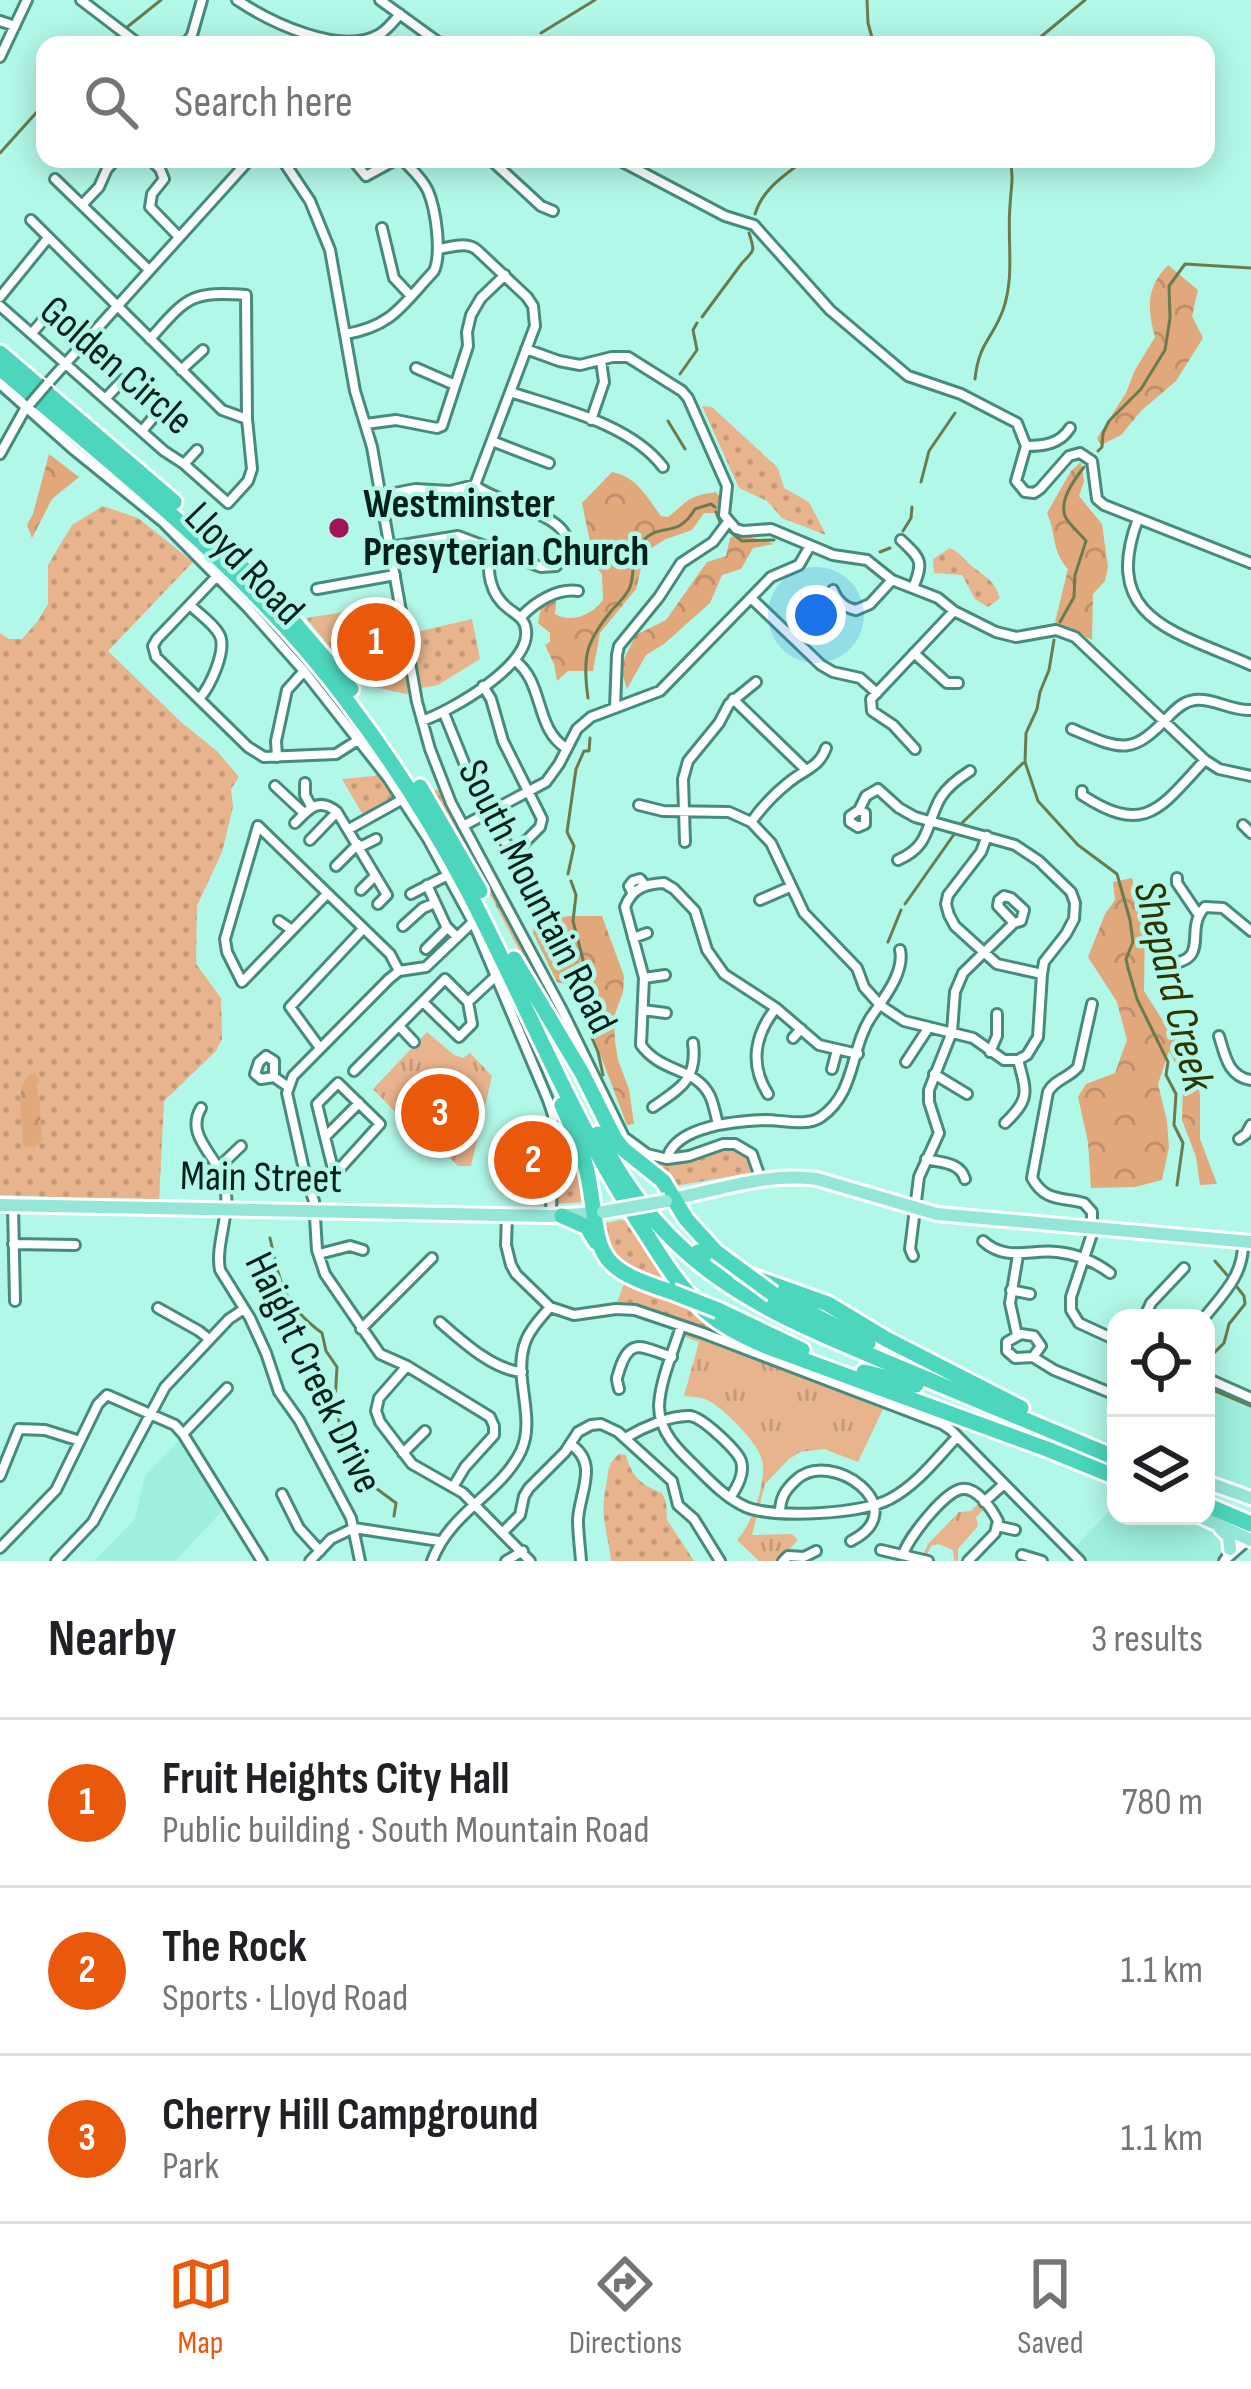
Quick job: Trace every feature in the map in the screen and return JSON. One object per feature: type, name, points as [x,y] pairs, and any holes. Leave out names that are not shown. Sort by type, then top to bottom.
[{"type":"highway","points":[[0,353],[259,582],[376,722],[466,864],[583,1157],[598,1213],[600,1246]]},
{"type":"highway","points":[[0,368],[239,577],[351,706],[405,783],[464,882],[597,1155],[670,1252],[728,1298],[780,1328],[1107,1464]]},
{"type":"highway","points":[[507,970],[582,1073],[615,1139],[655,1172],[670,1200],[716,1252],[773,1294],[972,1397]]},
{"type":"highway","points":[[553,1115],[583,1157]]},
{"type":"highway","points":[[624,1188],[712,1261],[828,1304],[1022,1408],[1107,1443]]},
{"type":"highway","points":[[624,1188],[685,1251],[749,1300],[1107,1454]]},
{"type":"highway","points":[[624,1188],[679,1283],[721,1324],[768,1347],[1107,1474]]},
{"type":"highway","points":[[693,1196],[687,1215],[693,1228]]},
{"type":"highway","points":[[557,1216],[587,1227],[611,1264],[624,1274],[718,1310],[803,1351],[916,1385]]},
{"type":"highway","points":[[806,1312],[933,1363]]},
{"type":"highway","points":[[1215,1501],[1248,1524]]},
{"type":"highway","points":[[1215,1509],[1248,1524]]},
{"type":"main road","name":"Main Street","points":[[7,1206],[557,1216],[598,1213],[767,1179],[817,1179],[938,1214],[1247,1241]]},
{"type":"main road","points":[[1215,1491],[1248,1524]]},
{"type":"main road","points":[[1215,1519],[1248,1524]]},
{"type":"main road","points":[[1215,1525],[1229,1537],[1226,1557]]},
{"type":"street","points":[[0,57],[28,0]]},
{"type":"street","points":[[81,0],[128,36]]},
{"type":"street","points":[[191,36],[202,0]]},
{"type":"street","points":[[237,0],[287,28],[326,36]]},
{"type":"street","points":[[380,0],[430,36]]},
{"type":"street","points":[[377,36],[400,14]]},
{"type":"street","points":[[0,21],[15,26]]},
{"type":"street","points":[[82,205],[99,187],[107,168]]},
{"type":"street","points":[[159,168],[164,179],[152,194],[151,207],[179,237]]},
{"type":"street","points":[[0,454],[28,406],[242,168]]},
{"type":"street","name":"South Mountain Road","points":[[292,168],[330,250],[422,721],[441,780],[624,1137],[647,1154],[667,1159]]},
{"type":"street","points":[[346,334],[379,326],[434,272],[439,250],[429,193],[408,168]]},
{"type":"street","points":[[500,168],[541,206],[553,211]]},
{"type":"street","points":[[634,168],[725,216],[754,226],[830,310],[904,373],[1017,423],[1026,446],[1016,481],[1025,492],[1039,490],[1069,456],[1080,453],[1093,461],[1097,499],[1104,505],[1251,563]]},
{"type":"street","points":[[55,179],[149,270]]},
{"type":"street","points":[[31,220],[117,307],[222,410],[247,419],[246,295],[189,298],[150,339]]},
{"type":"street","points":[[382,228],[394,278],[411,296]]},
{"type":"street","points":[[0,302],[48,238]]},
{"type":"street","points":[[439,250],[472,243],[533,306],[535,326],[475,485]]},
{"type":"street","points":[[366,424],[396,420],[442,426],[468,346],[462,330],[482,298],[505,275]]},
{"type":"street","points":[[216,281],[217,293]]},
{"type":"street","name":"Golden Circle","points":[[0,302],[228,503],[250,476],[247,419]]},
{"type":"street","points":[[32,333],[52,309]]},
{"type":"street","points":[[182,370],[203,350]]},
{"type":"street","points":[[526,350],[569,364],[628,357],[682,391],[727,486],[723,509],[728,522],[743,531],[771,529],[833,555],[867,560],[892,580],[938,598],[996,632],[1016,638],[1056,630],[1076,637],[1204,760],[1219,769],[1251,776]]},
{"type":"street","points":[[591,420],[604,382],[601,361]]},
{"type":"street","points":[[416,368],[455,385]]},
{"type":"street","points":[[106,398],[122,380]]},
{"type":"street","name":"Lloyd Road","points":[[0,384],[163,522],[217,576],[304,671],[403,799],[473,922],[507,970],[553,1115],[557,1216]]},
{"type":"street","points":[[510,392],[635,440],[663,466]]},
{"type":"street","points":[[142,430],[157,413]]},
{"type":"street","points":[[1026,446],[1045,446],[1070,428]]},
{"type":"street","points":[[492,442],[549,463]]},
{"type":"street","points":[[184,464],[197,450]]},
{"type":"street","points":[[380,496],[475,485]]},
{"type":"street","points":[[390,547],[458,536],[542,567],[556,566],[567,550],[558,525],[486,495],[475,485]]},
{"type":"street","points":[[1138,519],[1126,563],[1141,606],[1169,628],[1251,665]]},
{"type":"street","points":[[615,708],[619,646],[670,572],[712,542],[728,522]]},
{"type":"street","points":[[901,540],[920,563],[913,588]]},
{"type":"street","points":[[464,826],[530,792],[552,775],[584,722],[660,692],[777,573],[799,565],[811,545]]},
{"type":"street","points":[[422,721],[444,713],[483,686],[514,660],[524,644],[527,632],[521,617],[492,587],[488,569],[492,549]]},
{"type":"street","points":[[316,590],[395,575]]},
{"type":"street","points":[[217,576],[157,639],[153,652],[256,753],[277,758],[335,754],[358,740]]},
{"type":"street","points":[[833,590],[846,607],[856,610],[870,604],[892,580]]},
{"type":"street","points":[[521,617],[537,600],[578,591]]},
{"type":"street","points":[[751,598],[820,665],[860,678],[877,693]]},
{"type":"street","points":[[190,604],[218,632],[222,644],[211,683],[199,699]]},
{"type":"street","points":[[915,749],[893,725],[876,717],[871,699],[954,611]]},
{"type":"street","points":[[914,653],[947,683],[958,683]]},
{"type":"street","points":[[514,660],[530,674],[551,736],[566,749]]},
{"type":"street","points":[[277,758],[287,690],[304,671]]},
{"type":"street","points":[[685,842],[683,778],[688,760],[733,700],[756,682]]},
{"type":"street","points":[[444,713],[506,842],[520,848],[542,819],[503,741],[483,686]]},
{"type":"street","points":[[1072,729],[1116,747],[1128,746],[1142,741],[1178,707],[1198,699],[1237,711],[1250,710]]},
{"type":"street","points":[[733,700],[806,770]]},
{"type":"street","points":[[751,822],[782,787],[823,758],[826,748]]},
{"type":"street","points":[[1082,791],[1120,814],[1147,813],[1161,807],[1204,760]]},
{"type":"street","points":[[898,860],[927,838],[943,794],[970,771]]},
{"type":"street","points":[[304,783],[308,810]]},
{"type":"street","points":[[275,786],[308,810]]},
{"type":"street","points":[[639,805],[663,811],[729,812],[751,822],[770,843],[804,913],[857,968],[864,987],[880,1005],[904,1021],[973,1038],[1004,1060],[1027,1055],[1038,1037],[1044,962],[1066,934],[1080,902],[1064,882],[1015,845],[932,822],[899,808],[878,789],[850,816],[850,823],[858,827]]},
{"type":"street","points":[[350,829],[403,799]]},
{"type":"street","points":[[295,823],[308,810],[325,804],[337,812],[387,895],[378,904]]},
{"type":"street","points":[[310,840],[337,812]]},
{"type":"street","points":[[1243,825],[1251,833]]},
{"type":"street","points":[[327,895],[242,982],[225,939],[258,826],[390,954],[399,971]]},
{"type":"street","points":[[987,836],[981,852],[954,886],[946,904],[949,915],[997,964],[1042,974]]},
{"type":"street","points":[[336,866],[359,846],[376,839]]},
{"type":"street","points":[[411,894],[448,875]]},
{"type":"street","points":[[361,890],[375,876]]},
{"type":"street","points":[[1178,878],[1198,914]]},
{"type":"street","points":[[718,1125],[700,1082],[667,1068],[641,1045],[644,978],[625,907],[632,892],[645,885],[664,883],[695,911],[707,950],[724,974],[776,1008],[819,1045],[858,1054]]},
{"type":"street","points":[[427,885],[447,928],[457,937]]},
{"type":"street","points":[[760,900],[790,887]]},
{"type":"street","points":[[403,926],[435,903]]},
{"type":"street","points":[[1169,964],[1188,959],[1194,951],[1198,914],[1205,907],[1223,908],[1251,931]]},
{"type":"street","points":[[280,922],[292,930]]},
{"type":"street","points":[[453,1486],[494,1435],[494,1426],[490,1417],[380,1354],[325,1274],[287,1086],[388,979],[435,961],[473,922]]},
{"type":"street","points":[[913,1256],[919,1177],[939,1133],[929,1097],[952,1032],[955,992],[964,974],[1014,922]]},
{"type":"street","points":[[426,949],[447,928]]},
{"type":"street","points":[[320,1048],[290,1006],[364,929]]},
{"type":"street","points":[[633,938],[647,933]]},
{"type":"street","points":[[767,1179],[752,1154],[735,1144],[667,1159],[669,1149],[718,1125],[821,1117],[845,1090],[869,1019],[902,963],[901,950]]},
{"type":"street","points":[[468,1002],[507,970]]},
{"type":"street","points":[[644,978],[665,975]]},
{"type":"street","points":[[354,1071],[445,979],[468,1002],[472,1024],[459,1037],[423,1002]]},
{"type":"street","points":[[1092,1004],[1078,1067],[1048,1092],[1032,1171],[1036,1185],[1052,1199],[1075,1200],[1092,1212],[1071,1310],[1079,1323],[1107,1336]]},
{"type":"street","points":[[768,1094],[757,1058],[758,1036],[776,1008]]},
{"type":"street","points":[[643,1010],[666,1013]]},
{"type":"street","points":[[990,1052],[997,1036],[997,1014]]},
{"type":"street","points":[[399,1026],[415,1042]]},
{"type":"street","points":[[906,1062],[928,1027]]},
{"type":"street","points":[[793,1038],[801,1029]]},
{"type":"street","points":[[1219,1036],[1233,1073],[1251,1080]]},
{"type":"street","points":[[653,1107],[677,1092],[694,1063],[693,1043]]},
{"type":"street","points":[[832,1069],[837,1050]]},
{"type":"street","points":[[1005,1124],[1026,1096],[1018,1060]]},
{"type":"street","points":[[934,1074],[967,1094]]},
{"type":"street","points":[[274,1077],[287,1086]]},
{"type":"street","points":[[310,1184],[334,1175],[380,1124],[338,1083],[316,1104],[334,1175]]},
{"type":"street","points":[[326,1137],[359,1103]]},
{"type":"street","name":"Haight Creek Drive","points":[[201,1108],[194,1125],[226,1188],[218,1262],[266,1353],[279,1392],[299,1420],[355,1528],[360,1561]]},
{"type":"street","points":[[1239,1139],[1251,1125]]},
{"type":"street","points":[[218,1168],[241,1146]]},
{"type":"street","points":[[926,1159],[956,1166],[965,1179]]},
{"type":"street","points":[[7,1206],[15,1301]]},
{"type":"street","points":[[507,1215],[511,1264],[550,1307],[574,1315],[626,1309],[942,1424],[1073,1558]]},
{"type":"street","points":[[983,1241],[992,1249],[1018,1255],[1057,1252],[1084,1258],[1110,1273]]},
{"type":"street","points":[[1211,1309],[1239,1273],[1247,1241]]},
{"type":"street","points":[[13,1244],[75,1245]]},
{"type":"street","points":[[319,1254],[350,1246],[363,1250]]},
{"type":"street","points":[[1017,1335],[1010,1311],[1018,1255]]},
{"type":"street","points":[[361,1329],[433,1258]]},
{"type":"street","points":[[1148,1309],[1184,1268]]},
{"type":"street","points":[[1011,1290],[1030,1294]]},
{"type":"street","points":[[432,1561],[440,1541],[514,1464],[526,1436],[523,1349],[530,1331],[550,1307]]},
{"type":"street","points":[[158,1308],[208,1340]]},
{"type":"street","points":[[56,1561],[93,1522],[165,1387],[244,1309]]},
{"type":"street","points":[[440,1322],[496,1363],[522,1372]]},
{"type":"street","points":[[681,1326],[659,1403],[662,1423],[674,1446],[730,1498],[749,1508],[780,1513],[874,1506],[914,1482],[957,1437]]},
{"type":"street","points":[[1034,1357],[1039,1340],[1028,1334],[1007,1342],[1009,1354],[1018,1359],[1034,1357],[1107,1391]]},
{"type":"street","points":[[619,1389],[616,1379],[630,1347],[672,1357]]},
{"type":"street","points":[[407,1366],[379,1398],[380,1422],[412,1463],[453,1486],[530,1561]]},
{"type":"street","points":[[1215,1382],[1251,1398]]},
{"type":"street","points":[[183,1434],[227,1388]]},
{"type":"street","points":[[0,1548],[56,1490],[107,1395],[183,1434],[262,1561]]},
{"type":"street","points":[[625,1438],[683,1416],[701,1419],[742,1464],[739,1484],[730,1498]]},
{"type":"street","points":[[503,1532],[520,1515],[529,1488],[584,1427],[596,1424],[609,1426],[625,1438],[672,1481],[678,1505],[694,1519],[720,1561]]},
{"type":"street","points":[[0,1476],[18,1426],[80,1441]]},
{"type":"street","points":[[403,1454],[425,1431]]},
{"type":"street","points":[[570,1444],[582,1454],[586,1466],[578,1516],[581,1561]]},
{"type":"street","points":[[780,1513],[784,1492],[800,1476],[824,1469],[870,1492],[876,1517],[851,1541]]},
{"type":"street","points":[[984,1502],[1004,1484]]},
{"type":"street","points":[[903,1555],[912,1534],[953,1492],[965,1489],[984,1502],[996,1516],[997,1526],[968,1561]]},
{"type":"street","points":[[282,1494],[299,1528],[320,1551]]},
{"type":"street","points":[[1226,1557],[1248,1524]]},
{"type":"street","points":[[997,1526],[1015,1530]]},
{"type":"street","points":[[310,1561],[343,1531],[355,1528],[440,1541]]},
{"type":"street","points":[[881,1550],[928,1561]]},
{"type":"street","points":[[506,1561],[523,1551]]},
{"type":"street","points":[[783,1561],[790,1555],[805,1557],[816,1551]]},
{"type":"street","points":[[1022,1555],[1042,1561]]},
{"type":"shaded area","points":[[1215,1388],[1251,1402],[1251,1493],[1215,1480]]},
{"type":"shaded area","points":[[181,1438],[224,1509],[175,1561],[94,1561],[135,1519],[145,1476]]},
{"type":"shaded area","points":[[1107,1513],[1107,1525],[1208,1525],[1224,1534],[1225,1550],[1215,1561],[1086,1561],[1073,1549]]},
{"type":"green space","points":[[1168,265],[1198,290],[1192,316],[1203,338],[1176,381],[1121,435],[1101,445],[1097,438],[1155,337],[1150,299]]},
{"type":"green space","points":[[702,406],[712,407],[778,468],[784,488],[809,502],[826,535],[782,518],[767,501],[739,488]]},
{"type":"green space","points":[[49,454],[79,477],[52,499],[32,538],[27,525]]},
{"type":"green space","points":[[1081,462],[1084,481],[1079,496],[1102,524],[1108,567],[1105,581],[1093,594],[1092,640],[1055,622],[1068,569],[1047,513]]},
{"type":"green space","points":[[612,472],[635,483],[661,516],[668,517],[699,495],[716,492],[721,499],[717,513],[704,513],[692,530],[645,552],[636,589],[600,633],[593,671],[568,671],[557,681],[545,645],[550,633],[538,623],[542,602],[556,601],[555,614],[575,618],[603,600],[602,574],[590,561],[582,503]]},
{"type":"green space","points":[[103,506],[138,518],[193,562],[108,651],[239,777],[231,789],[233,807],[222,852],[197,906],[196,964],[221,998],[222,1039],[216,1051],[164,1101],[159,1201],[0,1195],[0,633],[22,639],[37,622],[48,604],[48,565],[72,525]]},
{"type":"green space","points":[[738,533],[774,544],[753,548],[741,569],[722,575],[710,603],[646,655],[627,689],[620,667],[636,635],[666,620],[707,562],[726,556],[730,538]]},
{"type":"green space","points":[[950,548],[990,580],[1000,598],[988,607],[975,599],[962,575],[934,573],[933,559]]},
{"type":"green space","points":[[396,604],[411,695],[360,684],[306,618]]},
{"type":"green space","points":[[472,619],[480,659],[438,685],[421,688],[412,633]]},
{"type":"green space","points":[[378,774],[394,798],[363,815],[342,779]]},
{"type":"green space","points":[[437,789],[556,1007],[620,1138],[614,1131],[453,824],[432,793]]},
{"type":"green space","points":[[1132,878],[1145,929],[1144,991],[1172,1035],[1186,1046],[1200,1095],[1200,1139],[1217,1184],[1200,1185],[1196,1157],[1182,1120],[1183,1079],[1169,1051],[1158,1084],[1169,1147],[1162,1180],[1135,1187],[1091,1188],[1078,1097],[1086,1084],[1115,1073],[1127,1040],[1117,1002],[1088,957],[1115,900],[1113,882]]},
{"type":"green space","points":[[602,916],[624,976],[614,1017],[615,1041],[634,1124],[627,1125],[574,986],[557,982],[533,933],[534,922]]},
{"type":"green space","points":[[427,1032],[454,1055],[463,1058],[470,1053],[492,1076],[471,1166],[458,1166],[430,1138],[425,1143],[373,1089]]},
{"type":"green space","points":[[30,1074],[39,1081],[42,1141],[34,1148],[22,1143],[21,1090]]},
{"type":"green space","points":[[555,1125],[578,1154],[586,1201],[555,1204]]},
{"type":"green space","points":[[626,1144],[643,1158],[662,1162],[731,1150],[744,1155],[753,1170],[675,1186]]},
{"type":"green space","points":[[631,1222],[680,1289],[613,1262],[597,1225]]},
{"type":"green space","points":[[582,1228],[597,1251],[691,1302],[979,1429],[977,1434],[737,1342],[632,1306],[616,1305],[624,1284],[602,1267]]},
{"type":"green space","points":[[685,1333],[884,1407],[858,1462],[824,1449],[800,1452],[765,1484],[752,1535],[792,1534],[798,1540],[778,1561],[759,1561],[737,1540],[757,1502],[762,1460],[748,1437],[717,1406],[684,1396],[699,1342],[682,1336]]},
{"type":"green space","points":[[619,1454],[626,1455],[638,1479],[662,1493],[667,1520],[694,1561],[611,1561],[604,1504],[610,1466]]},
{"type":"green space","points":[[979,1503],[985,1508],[976,1517],[978,1526],[958,1549],[958,1561],[954,1561],[953,1550],[938,1544],[922,1557],[928,1544],[959,1512],[971,1511]]},
{"type":"waterway","points":[[126,28],[161,0]]},
{"type":"waterway","points":[[541,33],[595,0]]},
{"type":"waterway","points":[[867,0],[872,36]]},
{"type":"waterway","points":[[1042,36],[1085,0]]},
{"type":"waterway","points":[[0,153],[36,113]]},
{"type":"waterway","points":[[755,214],[769,190],[794,168]]},
{"type":"waterway","points":[[975,379],[1009,284],[1011,168]]},
{"type":"waterway","points":[[702,317],[752,253],[749,233]]},
{"type":"waterway","name":"Shepard Creek","points":[[1098,451],[1109,421],[1141,389],[1165,350],[1169,286],[1185,264],[1251,268]]},
{"type":"waterway","points":[[680,374],[697,350],[693,330],[697,323]]},
{"type":"waterway","points":[[921,482],[929,451],[955,413]]},
{"type":"waterway","points":[[668,421],[685,449]]},
{"type":"waterway","name":"Shepard Creek","points":[[1060,622],[1074,597],[1075,575],[1086,541],[1067,519],[1064,503],[1084,467]]},
{"type":"waterway","points":[[588,698],[588,650],[596,631],[629,590],[638,547],[655,532],[682,524],[695,509],[715,507]]},
{"type":"waterway","points":[[903,531],[912,507]]},
{"type":"waterway","points":[[716,512],[720,522]]},
{"type":"waterway","points":[[728,530],[742,541],[774,540]]},
{"type":"waterway","points":[[880,552],[890,548]]},
{"type":"waterway","name":"Shepard Creek","points":[[1054,640],[1049,670],[1026,733],[1025,762],[1038,801],[1078,845],[1117,874],[1133,942],[1126,959],[1128,968],[1137,999],[1168,1062],[1166,1075],[1176,1094],[1174,1125],[1183,1143],[1177,1185]]},
{"type":"waterway","points":[[568,874],[574,846],[567,832],[576,769],[584,751],[589,751],[590,738]]},
{"type":"waterway","name":"Shepard Creek","points":[[962,823],[1023,763]]},
{"type":"waterway","name":"Shepard Creek","points":[[905,904],[955,833]]},
{"type":"waterway","points":[[571,881],[576,895],[573,921],[588,979],[583,1017],[603,1075]]},
{"type":"waterway","name":"Shepard Creek","points":[[888,942],[901,910]]},
{"type":"waterway","points":[[270,1238],[285,1292],[322,1333],[326,1351],[337,1367],[335,1402],[346,1455],[359,1461],[369,1483],[396,1503],[394,1516]]},
{"type":"waterway","name":"Shepard Creek","points":[[1215,1261],[1227,1275]]},
{"type":"waterway","name":"Shepard Creek","points":[[1215,1352],[1245,1304],[1237,1287]]},
{"type":"waterway","name":"Shepard Creek","points":[[1215,1391],[1251,1406]]},
{"type":"place","name":"Westminster Presyterian Church","points":[[339,528]]},
{"type":"place","name":"Fruit Heights City Hall","points":[[376,642]]},
{"type":"place","name":"Cherry Hill Campground","points":[[440,1113]]},
{"type":"place","name":"The Rock","points":[[533,1160]]}]
